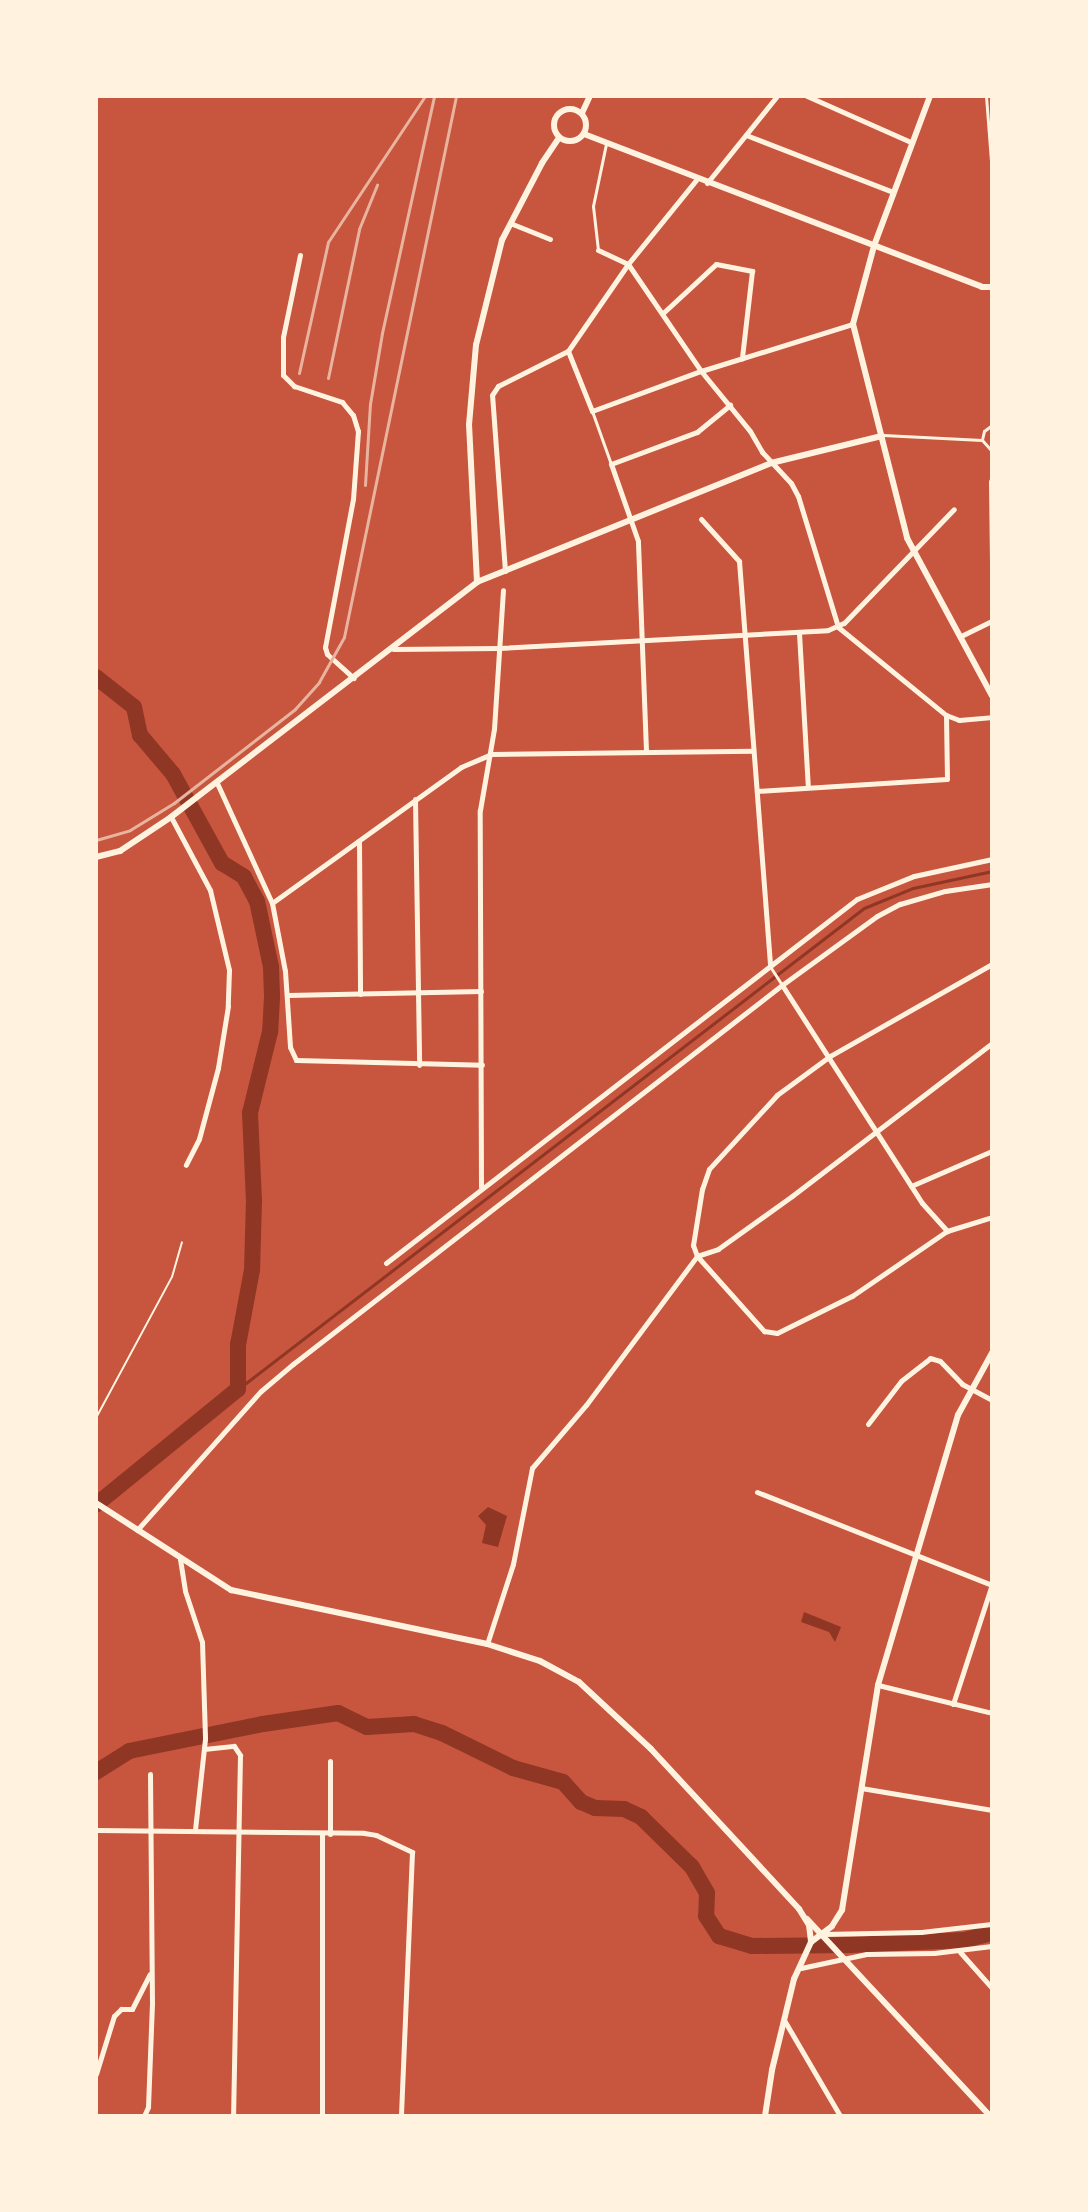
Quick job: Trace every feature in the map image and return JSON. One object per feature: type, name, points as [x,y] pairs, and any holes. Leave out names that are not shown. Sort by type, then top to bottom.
[{"type":"street","points":[[582,113],[568,109],[555,117],[554,131],[559,138],[575,141],[584,134],[586,123],[582,113],[590,96]]},
{"type":"street","points":[[706,184],[777,96]]},
{"type":"street","points":[[807,96],[911,142]]},
{"type":"street","points":[[930,96],[874,246],[853,324],[900,515],[914,553],[992,696]]},
{"type":"street","points":[[986,96],[992,173]]},
{"type":"street","points":[[584,134],[706,184],[982,287],[992,287]]},
{"type":"street","points":[[746,135],[893,192]]},
{"type":"street","points":[[477,582],[469,425],[472,369],[485,304],[509,223],[559,138]]},
{"type":"street","points":[[606,144],[593,206],[598,250],[628,264],[701,371],[798,496],[838,627],[946,715],[959,720],[992,717]]},
{"type":"street","points":[[505,571],[492,395],[498,386],[568,351],[628,264],[696,180]]},
{"type":"street","points":[[509,223],[550,239]]},
{"type":"street","points":[[300,255],[283,337],[283,375],[294,386],[342,402],[357,423],[353,499],[325,647],[331,659],[354,678]]},
{"type":"street","points":[[663,313],[716,264],[752,271],[742,358]]},
{"type":"street","points":[[592,411],[701,371],[853,324]]},
{"type":"street","points":[[568,351],[638,541],[646,751]]},
{"type":"street","points":[[611,464],[697,432],[730,405]]},
{"type":"street","points":[[982,440],[984,431],[992,425]]},
{"type":"street","points":[[96,857],[120,851],[171,817],[477,582],[771,463],[882,436],[982,440],[992,451]]},
{"type":"street","points":[[991,478],[992,569]]},
{"type":"street","points":[[393,649],[499,648],[744,636],[838,627],[954,509]]},
{"type":"street","points":[[701,519],[739,561],[770,967],[911,1186],[947,1231]]},
{"type":"street","points":[[481,1188],[480,810],[491,754],[503,590]]},
{"type":"street","points":[[961,636],[992,621]]},
{"type":"street","points":[[799,633],[808,787]]},
{"type":"street","points":[[757,791],[947,779],[946,715]]},
{"type":"street","points":[[272,903],[461,767],[491,754],[753,751]]},
{"type":"street","points":[[217,783],[272,903],[288,995],[290,1047],[296,1060],[303,1063],[482,1065]]},
{"type":"street","points":[[415,799],[419,1065]]},
{"type":"street","points":[[171,817],[210,890],[229,970],[228,1006],[218,1068],[199,1139],[186,1165]]},
{"type":"street","points":[[359,841],[360,994]]},
{"type":"street","points":[[386,1263],[857,899],[885,885],[992,859]]},
{"type":"street","points":[[137,1530],[250,1403],[293,1364],[782,985],[877,916],[900,904],[933,894],[992,884]]},
{"type":"street","points":[[992,964],[830,1056],[790,1083],[723,1149],[709,1169],[693,1232],[697,1256],[764,1331],[777,1333],[852,1296],[947,1231],[992,1217]]},
{"type":"street","points":[[288,995],[481,991]]},
{"type":"street","points":[[487,1644],[513,1564],[532,1468],[586,1405],[697,1256],[718,1249],[992,1043]]},
{"type":"street","points":[[911,1186],[992,1151]]},
{"type":"street","points":[[824,1936],[842,1910],[878,1685],[958,1415],[970,1388],[992,1353]]},
{"type":"street","points":[[868,1424],[901,1381],[930,1358],[940,1361],[970,1388],[992,1400]]},
{"type":"street","points":[[757,1492],[992,1584],[953,1704]]},
{"type":"street","points":[[96,1503],[219,1585],[245,1595],[487,1644],[550,1666],[579,1682],[602,1701],[990,2116]]},
{"type":"street","points":[[180,1559],[185,1591],[202,1642],[205,1739],[195,1829]]},
{"type":"street","points":[[878,1685],[992,1713]]},
{"type":"street","points":[[204,1749],[234,1746],[240,1755],[233,2116]]},
{"type":"street","points":[[330,1761],[330,1834]]},
{"type":"street","points":[[144,2116],[148,2107],[150,1774]]},
{"type":"street","points":[[861,1788],[992,1810]]},
{"type":"street","points":[[96,1830],[195,1829],[376,1835],[412,1852],[401,2116]]},
{"type":"street","points":[[322,1835],[322,2116]]},
{"type":"street","points":[[765,2116],[783,2019],[794,1979],[811,1942],[806,1917]]},
{"type":"street","points":[[811,1942],[824,1936],[921,1932],[992,1924]]},
{"type":"street","points":[[801,1968],[844,1958],[992,1946]]},
{"type":"street","points":[[959,1951],[992,1988]]},
{"type":"street","points":[[96,2074],[114,2016],[121,2009],[132,2009],[150,1973]]},
{"type":"street","points":[[783,2019],[840,2116]]},
{"type":"lane","points":[[96,1418],[172,1277],[182,1242]]},
{"type":"shaded area","points":[[488,1507],[507,1516],[498,1547],[482,1543],[486,1525],[478,1516]]},
{"type":"shaded area","points":[[804,1612],[841,1627],[835,1642],[829,1632],[801,1622]]},
{"type":"waterway","points":[[96,677],[134,707],[140,735],[173,774],[222,863],[244,877],[257,901],[271,967],[272,997],[270,1032],[250,1113],[254,1200],[252,1270],[238,1345],[238,1389],[96,1505]]},
{"type":"waterway","points":[[238,1389],[864,908],[913,888],[992,871]]},
{"type":"waterway","points":[[96,1772],[129,1751],[263,1724],[338,1713],[367,1727],[414,1724],[442,1733],[513,1768],[563,1782],[581,1802],[595,1808],[624,1809],[641,1817],[692,1867],[707,1893],[706,1916],[719,1936],[752,1946],[849,1945],[965,1940],[992,1933]]},
{"type":"railway","points":[[299,373],[328,242],[425,96]]},
{"type":"railway","points":[[365,485],[370,404],[382,333],[434,96]]},
{"type":"railway","points":[[96,840],[130,830],[174,803],[295,709],[319,682],[344,637],[456,96]]},
{"type":"railway","points":[[328,378],[359,229],[377,185]]}]
